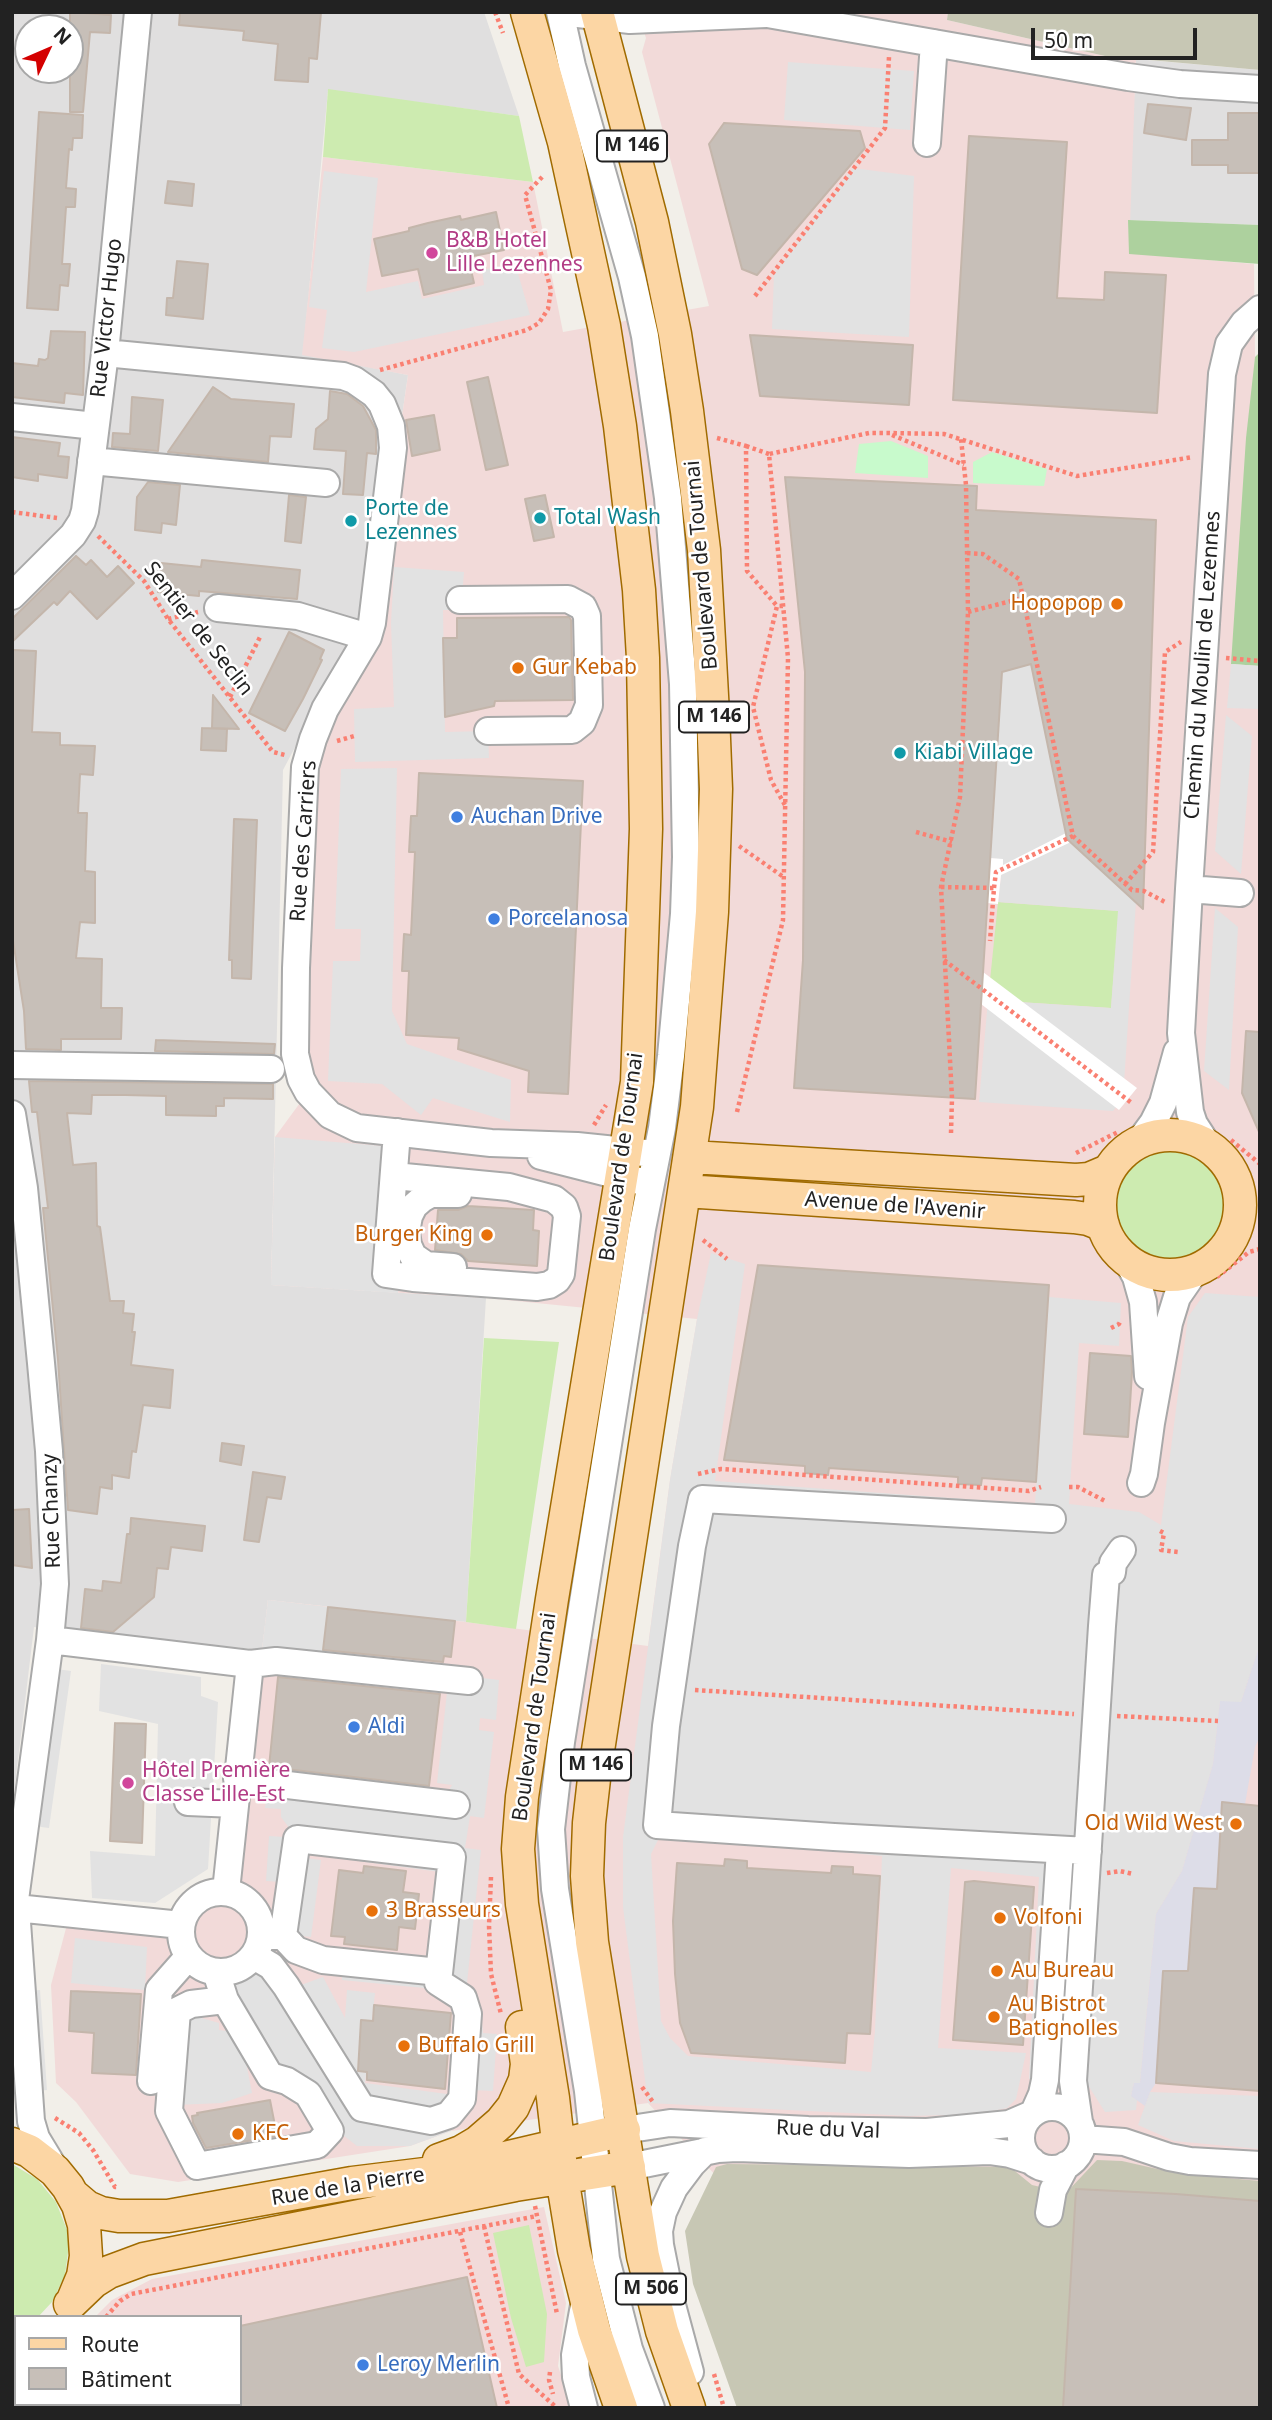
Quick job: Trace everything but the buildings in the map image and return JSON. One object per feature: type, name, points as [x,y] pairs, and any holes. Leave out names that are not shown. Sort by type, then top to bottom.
[{"type":"main road","name":"Boulevard de Tournai","points":[[527,12],[564,142],[604,326],[621,426],[639,590],[645,708],[646,829],[633,1171],[552,1599],[521,1804],[518,1849],[522,1905],[574,2250],[603,2358],[621,2408]]},
{"type":"main road","name":"Boulevard de Tournai","points":[[597,15],[652,222],[687,411],[709,616],[716,789],[708,983],[691,1157],[595,1770],[587,1876],[590,1921],[643,2256],[668,2350],[689,2408]]},
{"type":"main road","points":[[1175,1135],[1209,1147],[1246,1182],[1238,1187],[1240,1208],[1230,1241],[1217,1256],[1195,1271],[1163,1275],[1140,1269],[1127,1261],[1112,1245],[1103,1226],[1100,1198],[1108,1171],[1121,1154],[1139,1142],[1153,1137],[1175,1135]]},
{"type":"main road","name":"Avenue de l'Avenir","points":[[691,1157],[1076,1180],[1108,1171]]},
{"type":"main road","name":"Avenue de l'Avenir","points":[[685,1191],[1074,1217],[1088,1219],[1103,1226]]},
{"type":"main road","points":[[1230,1241],[1260,1230]]},
{"type":"main road","name":"M 146","points":[[352,2183],[428,2164],[469,2148],[501,2122],[519,2098],[527,2064],[510,1946],[518,1849]]},
{"type":"main road","name":"Rue de la Pierre","points":[[74,2196],[87,2207],[101,2213],[157,2216],[241,2204],[352,2183],[449,2171],[624,2130]]},
{"type":"main road","points":[[12,2144],[30,2151],[55,2171],[74,2196],[82,2215],[87,2246],[83,2276],[66,2311]]},
{"type":"main road","points":[[562,2177],[629,2167]]},
{"type":"main road","name":"Rue de la Pierre","points":[[66,2311],[93,2282],[109,2272],[144,2259],[562,2177]]},
{"type":"street","name":"Rue Victor Hugo","points":[[82,521],[104,353],[138,12]]},
{"type":"street","points":[[658,1154],[677,993],[686,857],[683,684],[672,540],[640,307],[572,66],[561,12],[643,20],[761,13],[1154,81],[1260,89]]},
{"type":"street","points":[[927,144],[934,43]]},
{"type":"street","name":"Chemin du Moulin de Lezennes","points":[[1209,1147],[1194,1124],[1190,1112],[1181,1033],[1178,896],[1195,647],[1222,374],[1229,344],[1244,323],[1260,309]]},
{"type":"street","name":"Rue des Carriers","points":[[104,353],[334,374],[358,382],[374,394],[388,415],[393,438],[375,608],[368,638],[329,700],[308,754],[296,968],[295,1054],[308,1092],[330,1115],[357,1128],[491,1143],[577,1146],[685,1191]]},
{"type":"street","points":[[12,417],[95,426]]},
{"type":"street","points":[[91,461],[326,484]]},
{"type":"street","points":[[12,596],[73,535],[82,521]]},
{"type":"street","points":[[460,600],[568,599],[583,607],[587,616],[589,705],[582,722],[572,730],[488,731]]},
{"type":"street","points":[[218,608],[298,616],[368,638]]},
{"type":"street","points":[[1178,896],[1240,893]]},
{"type":"street","name":"Chemin du Moulin de Lezennes","points":[[1139,1142],[1163,1103],[1181,1033]]},
{"type":"street","points":[[12,1065],[271,1069]]},
{"type":"street","name":"Rue Chanzy","points":[[12,1114],[21,1243],[49,1451],[55,1584],[14,1915],[31,2121],[36,2138],[55,2171]]},
{"type":"street","points":[[394,1176],[509,1187],[554,1199],[564,1208],[567,1216],[561,1274],[557,1280],[540,1287],[386,1274],[397,1132]]},
{"type":"street","name":"Rue des Carriers","points":[[633,1171],[658,1154],[691,1157]]},
{"type":"street","points":[[633,1171],[640,1240],[563,1728],[551,1829],[555,1889],[593,2137],[602,2233],[610,2277],[629,2348],[651,2408]]},
{"type":"street","points":[[517,1285],[490,1270],[426,1265],[413,1256],[406,1232],[414,1206],[432,1194],[485,1195],[523,1190]]},
{"type":"street","points":[[1127,1261],[1136,1277],[1143,1302],[1151,1423]]},
{"type":"street","points":[[1141,1483],[1163,1352],[1174,1308],[1184,1284],[1195,1271]]},
{"type":"street","points":[[1052,1519],[702,1499],[688,1573],[666,1727],[657,1825],[1060,1850],[1093,1862]]},
{"type":"street","points":[[1049,2213],[1053,2190],[1066,2165],[1079,2152],[1081,2131],[1073,2081],[1093,1862],[1096,1715],[1107,1575],[1112,1572],[1113,1563],[1122,1550]]},
{"type":"street","points":[[50,1640],[250,1664],[276,1661],[469,1681]]},
{"type":"street","points":[[226,1891],[250,1664]]},
{"type":"street","points":[[188,1802],[236,1791],[456,1805]]},
{"type":"street","points":[[226,1891],[213,1892],[192,1903],[181,1925],[183,1946],[189,1956],[205,1969],[216,1972],[237,1969],[266,1943],[298,1839],[452,1857],[438,1982],[463,1998],[468,2014],[462,2099],[449,2115],[431,2121],[362,2109],[271,1966],[266,1943],[258,1915],[253,1906],[236,1894],[226,1891]]},
{"type":"street","points":[[1060,1850],[1045,2080],[1042,2094],[1023,2126],[1021,2143],[1032,2161],[1049,2168],[1066,2165]]},
{"type":"street","points":[[14,1915],[181,1925]]},
{"type":"street","points":[[266,1943],[323,1960],[439,1972]]},
{"type":"street","points":[[151,2081],[159,1990],[189,1956]]},
{"type":"street","points":[[216,1972],[225,2000],[270,2076],[287,2081],[308,2094],[330,2131],[317,2145],[197,2165],[169,2111],[177,2011],[191,2004],[225,2000]]},
{"type":"street","points":[[1032,2114],[1046,2107],[1059,2107],[1070,2113],[1081,2131],[1169,2157],[1190,2161],[1260,2165]]},
{"type":"street","name":"Rue du Val","points":[[624,2130],[670,2123],[808,2130],[927,2132],[1009,2124],[1032,2114]]},
{"type":"street","name":"Rue du Val","points":[[629,2167],[705,2151],[737,2148],[909,2154],[989,2151],[1032,2161]]},
{"type":"street","name":"M 506","points":[[700,2408],[672,2305],[659,2231],[663,2212],[674,2188],[705,2151]]},
{"type":"street","points":[[584,2408],[576,2377],[575,2355],[586,2300]]},
{"type":"path","points":[[495,12],[505,37]]},
{"type":"path","points":[[755,296],[885,128],[891,35]]},
{"type":"path","points":[[541,162],[548,187]]},
{"type":"path","points":[[358,382],[386,367],[527,330],[539,323],[548,309],[551,290],[525,195],[544,175]]},
{"type":"path","points":[[715,437],[769,454],[869,433],[944,434],[1077,476],[1199,456]]},
{"type":"path","points":[[888,433],[964,465]]},
{"type":"path","points":[[951,1133],[952,1098],[941,887],[960,797],[968,612],[961,439]]},
{"type":"path","points":[[746,446],[747,571],[780,606]]},
{"type":"path","points":[[737,1112],[783,920],[788,658],[780,606],[769,454]]},
{"type":"path","points":[[12,512],[82,521]]},
{"type":"path","name":"Sentier de Seclin","points":[[82,521],[144,581],[168,619],[273,752],[292,756],[308,754],[354,736]]},
{"type":"path","points":[[967,553],[983,554],[1019,579],[1073,836],[1132,890],[1178,896]]},
{"type":"path","points":[[968,612],[1023,598]]},
{"type":"path","points":[[780,606],[753,706],[771,780],[787,807]]},
{"type":"path","points":[[230,696],[272,613]]},
{"type":"path","points":[[1125,884],[1153,852],[1165,652],[1195,647],[1260,661]]},
{"type":"path","points":[[916,832],[952,842]]},
{"type":"path","points":[[990,941],[996,872],[1073,836]]},
{"type":"path","points":[[735,844],[785,878]]},
{"type":"path","points":[[941,887],[994,888]]},
{"type":"path","points":[[944,959],[1133,1104]]},
{"type":"path","name":"Boulevard de Tournai","points":[[588,1135],[611,1096]]},
{"type":"path","points":[[698,1251],[700,1238],[727,1259]]},
{"type":"path","points":[[689,1479],[701,1473],[721,1469],[1029,1491],[1041,1487]]},
{"type":"path","points":[[1069,1487],[1078,1487],[1105,1501]]},
{"type":"path","points":[[1160,1531],[1164,1533],[1161,1550],[1178,1552]]},
{"type":"path","points":[[684,1689],[1218,1721]]},
{"type":"path","points":[[1093,1862],[1133,1874]]},
{"type":"path","points":[[108,2315],[120,2301],[131,2294],[537,2216],[558,2314],[556,2327]]},
{"type":"path","points":[[484,2226],[519,2374],[557,2408]]},
{"type":"path","points":[[460,2232],[509,2408]]},
{"type":"path","points":[[551,2367],[549,2380],[557,2408]]},
{"type":"shaded area","points":[[12,12],[484,12],[519,116],[328,90],[303,354],[408,375],[376,594],[283,770],[271,1285],[486,1298],[466,1622],[268,1600],[262,1650],[34,1627],[12,1810]]},
{"type":"shaded area","points":[[637,12],[948,12],[947,20],[1105,56],[1136,59],[1129,253],[1254,264],[1255,357],[1232,664],[1260,666],[1260,2408],[718,2178],[648,2103],[451,2131],[410,2146],[178,2182],[130,2174],[76,2102],[56,2083],[51,1985],[70,1913],[185,1913],[192,1903],[213,1892],[262,1650],[268,1600],[648,1646],[670,1480],[697,1319],[486,1298],[271,1285],[275,1137],[308,1092],[308,754],[376,594],[408,375],[302,355],[323,157],[533,182],[563,332],[709,306],[642,52],[646,38]]},
{"type":"shaded area","points":[[948,12],[1260,12],[1260,70],[1105,56],[947,20]]},
{"type":"shaded area","points":[[1136,59],[1260,70],[1260,225],[1128,220]]},
{"type":"shaded area","points":[[788,62],[914,71],[910,130],[784,120]]},
{"type":"shaded area","points":[[853,168],[914,176],[909,337],[772,329],[774,274]]},
{"type":"shaded area","points":[[324,171],[378,178],[366,292],[418,281],[422,299],[484,285],[482,270],[515,263],[530,315],[354,352],[322,348],[327,310],[309,307]]},
{"type":"shaded area","points":[[394,567],[464,572],[461,610],[443,610],[445,732],[488,731],[489,758],[355,762],[354,709],[394,707],[391,623]]},
{"type":"shaded area","points":[[1031,664],[1067,839],[1136,902],[1123,1098],[1113,1111],[979,1102],[988,1000],[1111,1008],[1118,911],[998,902],[1003,860],[990,858],[1002,672]]},
{"type":"shaded area","points":[[1231,664],[1260,666],[1260,709],[1227,708]]},
{"type":"shaded area","points":[[1226,715],[1252,736],[1241,874],[1215,851]]},
{"type":"shaded area","points":[[397,768],[392,1011],[407,1044],[511,1080],[510,1122],[433,1098],[421,1115],[382,1084],[328,1081],[333,961],[360,961],[361,929],[335,929],[341,769]]},
{"type":"shaded area","points":[[1215,908],[1238,927],[1229,1090],[1204,1071]]},
{"type":"shaded area","points":[[275,1137],[407,1148],[398,1293],[271,1285]]},
{"type":"shaded area","points":[[711,1253],[745,1264],[715,1481],[1035,1504],[1049,1297],[1121,1303],[1119,1346],[1079,1343],[1069,1504],[1139,1512],[1161,1525],[1188,1317],[1205,1293],[1260,1297],[1260,1644],[1241,1702],[1220,1702],[1213,1764],[1182,1871],[1156,1914],[1140,2083],[1134,2083],[1131,2096],[1137,2100],[1136,2110],[1105,2112],[1086,2082],[1029,2079],[1039,1877],[951,1868],[938,2048],[1026,2053],[1016,2099],[1007,2108],[950,2115],[909,2116],[648,2103],[623,1907],[623,1837],[670,1480]],"holes":[[[661,1834],[882,1856],[871,2072],[688,2056],[670,2038],[661,2021],[651,1854]]]},
{"type":"shaded area","points":[[268,1600],[328,1607],[323,1653],[262,1650]]},
{"type":"shaded area","points":[[1260,1644],[1260,1736],[1255,1747],[1245,1804],[1222,1802],[1217,1889],[1194,1888],[1188,1971],[1163,1971],[1156,2083],[1145,2106],[1131,2096],[1134,2083],[1140,2083],[1156,1914],[1182,1871],[1213,1764],[1220,1701],[1241,1702]]},
{"type":"shaded area","points":[[101,1664],[201,1677],[201,1696],[218,1702],[208,1869],[155,1903],[92,1898],[90,1851],[155,1856],[158,1724],[99,1711]]},
{"type":"shaded area","points":[[56,1669],[71,1671],[49,1828],[34,1826]]},
{"type":"shaded area","points":[[449,1674],[499,1680],[496,1720],[480,1718],[479,1730],[494,1732],[484,1818],[470,1816],[465,1848],[481,1850],[467,1983],[426,1982],[424,1988],[342,1980],[343,1948],[406,1954],[406,1960],[420,1962],[432,1955],[440,1872],[336,1858],[336,1855],[315,1852],[306,1858],[321,1860],[311,1937],[294,1935],[281,1882],[266,1881],[269,1836],[285,1837],[290,1829],[281,1817],[281,1809],[265,1808],[270,1774],[446,1795],[452,1785],[437,1783]]},
{"type":"shaded area","points":[[75,1938],[147,1947],[145,1990],[71,1983]]},
{"type":"shaded area","points":[[281,1958],[301,1985],[323,1977],[345,2018],[347,1990],[375,1993],[365,2083],[447,2094],[450,2123],[461,2007],[481,2011],[483,2033],[497,2034],[493,2091],[473,2090],[469,2111],[451,2131],[410,2146],[357,2146],[339,2132],[284,2074],[232,1986]]},
{"type":"shaded area","points":[[40,1990],[47,2090],[36,2091],[29,1991]]},
{"type":"shaded area","points":[[184,2013],[219,2023],[219,2030],[235,2032],[245,2057],[252,2093],[222,2103],[175,2105]]},
{"type":"shaded area","points":[[1150,2092],[1260,2096],[1260,2149],[1174,2141],[1138,2125]]},
{"type":"shaded area","points":[[1097,2160],[1122,2161],[1175,2173],[1260,2181],[1260,2408],[737,2408],[693,2284],[685,2231],[716,2167],[727,2164],[1010,2167],[1032,2185],[1066,2193]]},
{"type":"shaded area","points":[[544,2207],[566,2303],[558,2366],[572,2408],[30,2408],[242,2406],[242,2315],[97,2315],[112,2300],[152,2279]]},
{"type":"green space","points":[[328,89],[519,116],[533,182],[323,157]]},
{"type":"green space","points":[[1128,220],[1260,225],[1260,264],[1129,254]]},
{"type":"green space","points":[[1260,352],[1260,666],[1231,664],[1246,438],[1255,357]]},
{"type":"green space","points":[[891,441],[928,456],[928,478],[855,473],[859,444]]},
{"type":"green space","points":[[992,452],[1047,469],[1044,486],[973,483],[973,462]]},
{"type":"green space","points":[[998,902],[1119,911],[1111,1008],[988,1000]]},
{"type":"green space","points":[[1171,1147],[1193,1151],[1211,1164],[1224,1182],[1228,1204],[1224,1226],[1211,1244],[1193,1257],[1171,1261],[1149,1257],[1131,1244],[1118,1226],[1114,1204],[1118,1182],[1131,1164],[1149,1151]]},
{"type":"green space","points":[[484,1338],[559,1342],[516,1629],[466,1622]]},
{"type":"green space","points":[[12,2164],[37,2179],[56,2202],[67,2230],[69,2245],[65,2275],[52,2302],[40,2315],[14,2315],[12,2333]]},
{"type":"green space","points":[[529,2225],[547,2314],[544,2362],[526,2367],[511,2318],[493,2233]]},
{"type":"pier","points":[[1066,833],[1071,842],[1001,875],[998,904],[987,903],[990,858],[1003,859],[1003,865]]},
{"type":"pier","points":[[983,972],[1137,1088],[1119,1110],[981,1004]]},
{"type":"place","name":"B&B Hotel Lille Lezennes","points":[[432,253]]},
{"type":"place","name":"Total Wash","points":[[540,518]]},
{"type":"place","name":"Porte de Lezennes","points":[[351,521]]},
{"type":"place","name":"Hopopop","points":[[1117,604]]},
{"type":"place","name":"Gur Kebab","points":[[518,668]]},
{"type":"place","name":"Kiabi Village","points":[[900,753]]},
{"type":"place","name":"Auchan Drive","points":[[457,817]]},
{"type":"place","name":"Porcelanosa","points":[[494,919]]},
{"type":"place","name":"Burger King","points":[[487,1235]]},
{"type":"place","name":"Aldi","points":[[354,1727]]},
{"type":"place","name":"Hôtel Première Classe Lille-Est","points":[[128,1783]]},
{"type":"place","name":"Old Wild West","points":[[1236,1824]]},
{"type":"place","name":"3 Brasseurs","points":[[372,1911]]},
{"type":"place","name":"Volfoni","points":[[1000,1918]]},
{"type":"place","name":"Au Bureau","points":[[997,1971]]},
{"type":"place","name":"Au Bistrot Batignolles","points":[[994,2017]]},
{"type":"place","name":"Buffalo Grill","points":[[404,2046]]},
{"type":"place","name":"KFC","points":[[238,2134]]},
{"type":"place","name":"Leroy Merlin","points":[[363,2365]]}]
